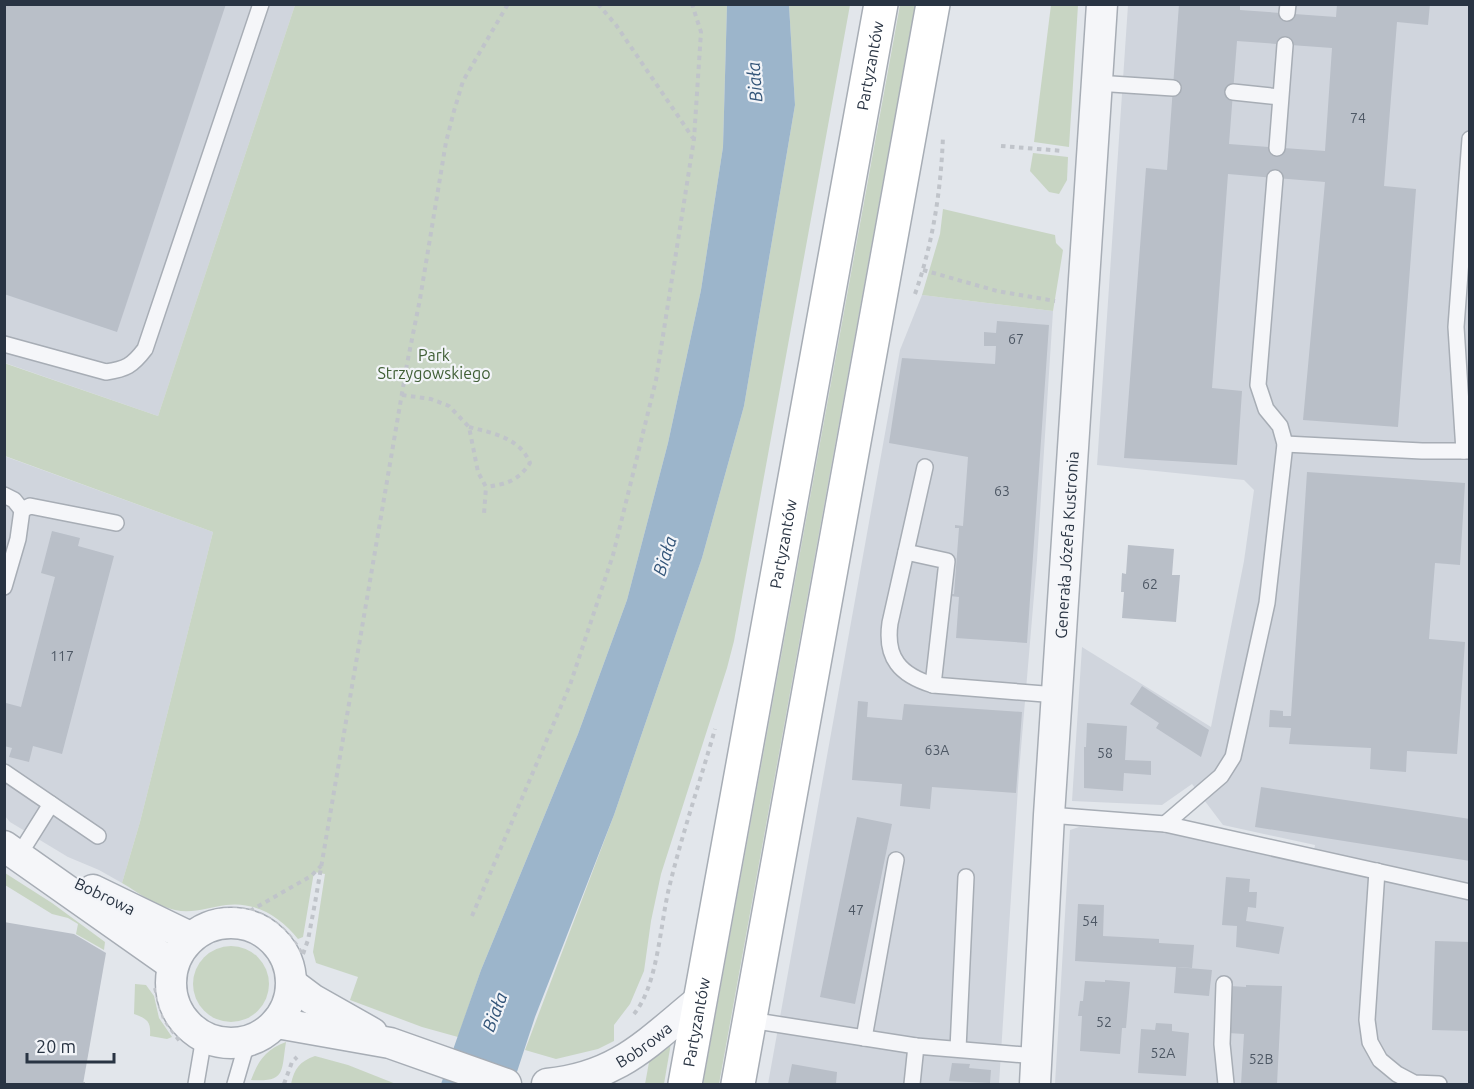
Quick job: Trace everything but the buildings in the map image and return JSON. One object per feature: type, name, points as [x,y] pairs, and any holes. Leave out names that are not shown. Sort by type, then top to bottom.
[{"type":"main road","name":"Partyzantów","points":[[685,1084],[881,4]]},
{"type":"main road","points":[[738,1084],[933,4]]},
{"type":"street","name":"Generała Józefa Kustronia","points":[[1036,1070],[1049,815],[1102,4]]},
{"type":"street","name":"Bobrowa","points":[[12,850],[190,937]]},
{"type":"street","name":"Bobrowa","points":[[12,850],[173,965]]},
{"type":"street","points":[[227,922],[247,924],[265,932],[280,946],[289,963],[292,984],[288,1005],[277,1023],[252,1040],[228,1044],[204,1037],[187,1025],[175,1007],[170,986],[173,965],[180,950],[190,937],[207,926],[227,922]]},
{"type":"street","points":[[292,984],[312,999],[390,1043]]},
{"type":"street","name":"Bobrowa","points":[[546,1084],[570,1082],[608,1069],[631,1056],[700,1000]]},
{"type":"street","points":[[277,1023],[390,1043],[506,1084]]},
{"type":"lane","points":[[4,344],[106,372],[123,369],[135,362],[145,349],[261,4]]},
{"type":"lane","points":[[1277,148],[1285,45]]},
{"type":"lane","points":[[1096,83],[1173,88]]},
{"type":"lane","points":[[1233,92],[1280,97]]},
{"type":"lane","points":[[1285,444],[1467,451],[1463,328],[1470,139]]},
{"type":"lane","points":[[1165,824],[1221,776],[1233,757],[1267,603],[1285,444],[1280,426],[1266,409],[1258,385],[1275,178]]},
{"type":"lane","points":[[925,467],[890,623],[889,647],[894,659],[906,673],[933,685],[1057,695]]},
{"type":"lane","points":[[4,495],[14,500],[22,510],[18,539],[4,586]]},
{"type":"lane","points":[[22,510],[30,506],[116,523]]},
{"type":"lane","points":[[906,552],[947,561],[933,685]]},
{"type":"lane","points":[[4,772],[98,836]]},
{"type":"lane","points":[[12,850],[51,804]]},
{"type":"lane","points":[[1049,815],[1165,824],[1470,892]]},
{"type":"lane","points":[[864,1038],[896,860]]},
{"type":"lane","points":[[1377,871],[1367,1020],[1370,1042],[1380,1060],[1397,1074],[1414,1083],[1439,1084]]},
{"type":"lane","points":[[958,1050],[966,877]]},
{"type":"lane","points":[[1224,984],[1222,1044],[1226,1084]]},
{"type":"lane","points":[[750,1020],[916,1046],[958,1050],[1036,1070]]},
{"type":"lane","points":[[196,1084],[204,1037]]},
{"type":"lane","points":[[235,1084],[244,1053],[252,1040]]},
{"type":"lane","points":[[912,1084],[916,1046]]},
{"type":"path","points":[[303,954],[308,940],[446,142],[463,81],[508,4]]},
{"type":"path","points":[[598,4],[616,25],[694,139]]},
{"type":"path","points":[[472,916],[570,685],[613,555],[656,380],[694,139],[701,32],[692,4]]},
{"type":"path","points":[[1001,146],[1073,152]]},
{"type":"path","points":[[923,270],[997,291],[1062,302]]},
{"type":"path","points":[[402,396],[431,399],[449,406],[469,427],[504,436],[526,453],[530,463],[522,475],[501,485],[486,487]]},
{"type":"path","points":[[469,427],[478,472],[486,487],[484,514]]},
{"type":"path","points":[[250,911],[311,876],[321,865]]},
{"type":"path","points":[[284,1084],[292,1062],[299,1056]]},
{"type":"shaded area","points":[[5,5],[295,5],[158,416],[5,363]]},
{"type":"shaded area","points":[[1128,5],[1469,5],[1469,1084],[1055,1084],[1070,830],[1079,827],[1163,832],[1311,865],[1315,845],[1223,825],[1192,784],[1162,805],[1072,801],[1082,647],[1211,727],[1244,561],[1254,490],[1244,480],[1097,465]]},
{"type":"shaded area","points":[[922,295],[1053,311],[999,1084],[768,1084],[900,350]]},
{"type":"shaded area","points":[[4,456],[213,532],[140,822],[122,883],[68,857],[10,822],[5,816]]},
{"type":"green space","name":"Park Strzygowskiego","points":[[295,5],[727,5],[723,147],[701,290],[668,443],[627,600],[578,734],[481,970],[458,1037],[422,1027],[350,1000],[358,977],[316,963],[313,952],[325,874],[314,872],[303,937],[298,939],[284,924],[257,908],[237,904],[195,911],[175,910],[154,902],[122,883],[140,822],[213,532],[5,456],[4,363],[158,416]]},
{"type":"green space","points":[[789,5],[850,5],[734,641],[661,874],[644,971],[630,1004],[614,1025],[614,1041],[598,1049],[556,1059],[525,1050],[614,815],[702,558],[744,406],[795,105]]},
{"type":"green space","points":[[900,5],[915,5],[719,1084],[703,1084]]},
{"type":"green space","points":[[1051,5],[1078,5],[1069,147],[1034,142]]},
{"type":"green space","points":[[1033,153],[1068,157],[1067,180],[1059,194],[1049,192],[1030,171]]},
{"type":"green space","points":[[943,209],[1055,235],[1056,243],[1063,250],[1053,311],[922,295],[940,234]]},
{"type":"green space","points":[[5,873],[52,903],[105,942],[104,950],[76,934],[78,924],[68,918],[52,914],[5,885]]},
{"type":"green space","points":[[231,946],[246,949],[258,957],[266,969],[269,984],[266,999],[258,1011],[246,1019],[231,1022],[216,1019],[204,1011],[196,999],[193,984],[196,969],[204,957],[216,949]]},
{"type":"green space","points":[[135,984],[146,985],[154,996],[159,1018],[172,1037],[167,1039],[150,1036],[148,1022],[134,1014]]},
{"type":"green space","points":[[286,1042],[280,1073],[271,1079],[251,1080],[264,1056],[273,1048]]},
{"type":"green space","points":[[671,1043],[664,1084],[645,1084],[650,1057]]},
{"type":"green space","points":[[315,1056],[348,1065],[396,1084],[291,1084],[298,1066]]},
{"type":"water","name":"Biała","points":[[727,5],[789,5],[795,105],[744,406],[702,558],[614,815],[535,1017],[513,1084],[441,1084],[481,970],[578,734],[627,600],[668,443],[701,290],[723,147]]}]
